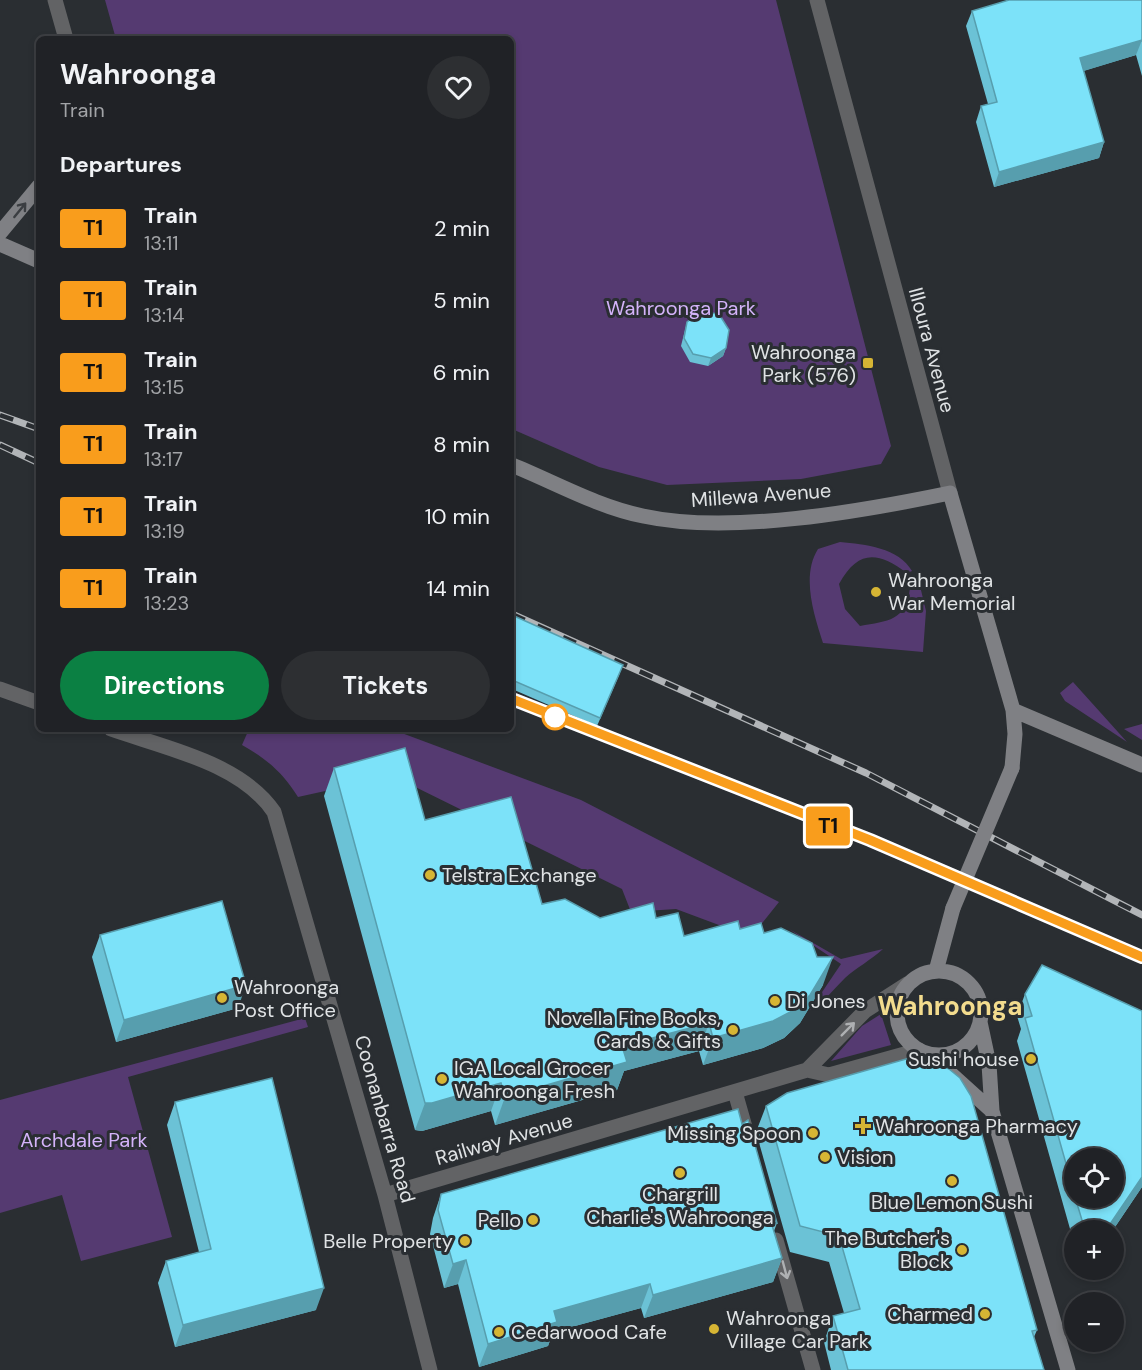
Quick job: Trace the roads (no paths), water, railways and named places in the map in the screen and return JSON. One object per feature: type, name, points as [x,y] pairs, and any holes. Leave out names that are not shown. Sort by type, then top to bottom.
[{"type":"street","points":[[55,0],[65,36]]},
{"type":"street","name":"Illoura Avenue","points":[[817,0],[950,493],[1013,710],[1015,744],[1012,768],[953,908],[936,971]]},
{"type":"street","points":[[0,233],[36,190]]},
{"type":"street","points":[[0,244],[36,260]]},
{"type":"street","name":"Millewa Avenue","points":[[514,466],[641,516],[675,521],[736,522],[810,515],[901,503],[950,493]]},
{"type":"street","points":[[0,689],[36,702]]},
{"type":"street","points":[[1013,710],[1142,765]]},
{"type":"street","name":"Coonanbarra Road","points":[[119,732],[232,773],[263,795],[274,812],[385,1195],[430,1370]]},
{"type":"street","points":[[992,1111],[903,1035],[897,1015],[897,1004],[907,984],[926,972],[948,971],[968,981],[980,1000],[980,1022],[988,1065],[992,1111],[1068,1370]]},
{"type":"street","name":"Railway Avenue","points":[[385,1195],[807,1070],[865,1011],[907,984]]},
{"type":"street","points":[[924,1052],[951,1054],[970,1042],[980,1022]]},
{"type":"street","name":"Railway Avenue","points":[[807,1070],[829,1075],[924,1052]]},
{"type":"street","points":[[735,1092],[753,1156]]},
{"type":"street","points":[[771,1221],[813,1370]]},
{"type":"railway","points":[[0,415],[36,428]]},
{"type":"railway","points":[[0,445],[36,462]]},
{"type":"railway","points":[[514,615],[866,773],[1142,915]]},
{"type":"railway","points":[[514,700],[870,840],[1142,957]]},
{"type":"train","name":"T1","points":[[514,700],[828,826],[870,840],[1142,957]]},
{"type":"place","name":"Wahroonga Park (576)","points":[[868,363]]},
{"type":"place","name":"Wahroonga War Memorial","points":[[876,592]]},
{"type":"place","name":"Telstra Exchange","points":[[430,875]]},
{"type":"place","name":"Wahroonga Post Office","points":[[222,998]]},
{"type":"place","name":"Di Jones","points":[[775,1001]]},
{"type":"place","name":"Novella Fine Books, Cards & Gifts","points":[[733,1030]]},
{"type":"place","name":"Sushi house","points":[[1031,1059]]},
{"type":"place","name":"IGA Local Grocer Wahroonga Fresh","points":[[442,1079]]},
{"type":"place","name":"Wahroonga Pharmacy","points":[[863,1126]]},
{"type":"place","name":"Missing Spoon","points":[[813,1133]]},
{"type":"place","name":"Vision","points":[[825,1157]]},
{"type":"place","name":"Chargrill Charlie's Wahroonga","points":[[680,1173]]},
{"type":"place","name":"Blue Lemon Sushi","points":[[952,1181]]},
{"type":"place","name":"Pello","points":[[533,1220]]},
{"type":"place","name":"Belle Property","points":[[465,1241]]},
{"type":"place","name":"The Butcher's Block","points":[[962,1250]]},
{"type":"place","name":"Charmed","points":[[985,1314]]},
{"type":"place","name":"Wahroonga Village Car Park","points":[[714,1329]]},
{"type":"place","name":"Cedarwood Cafe","points":[[499,1332]]},
{"type":"district","name":"Wahroonga","points":[[950,1006]]},
{"type":"park label","name":"Wahroonga Park","points":[[681,308]]},
{"type":"park label","name":"Archdale Park","points":[[84,1140]]}]
